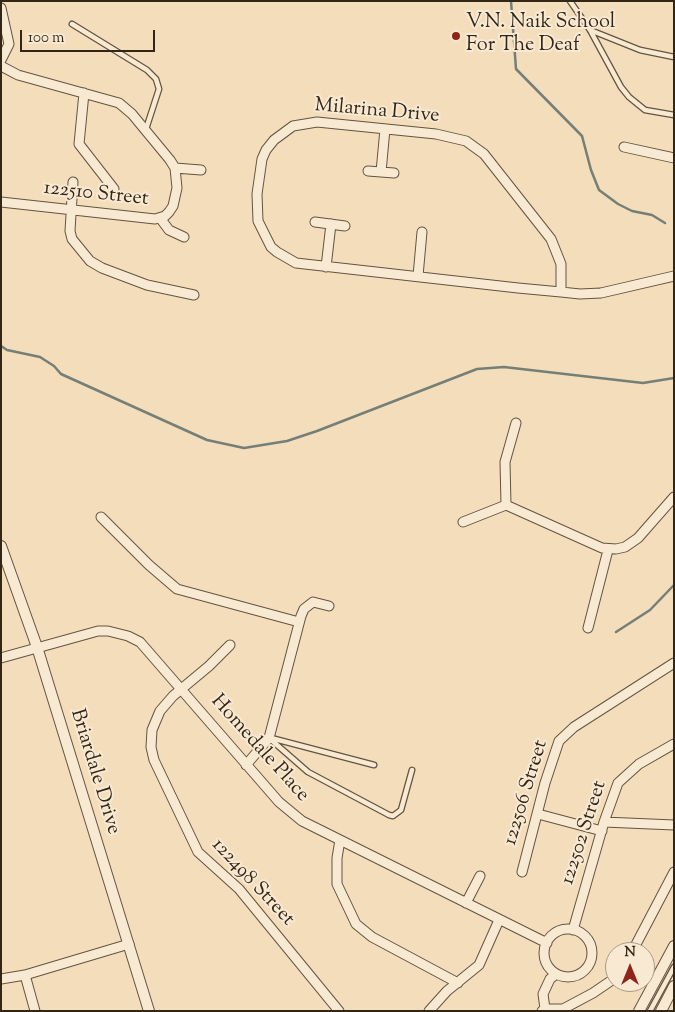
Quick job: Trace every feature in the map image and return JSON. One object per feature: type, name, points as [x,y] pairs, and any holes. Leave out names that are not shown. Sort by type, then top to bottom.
[{"type":"street","points":[[1,8],[9,44],[1,60]]},
{"type":"street","points":[[1,66],[18,75],[119,103],[145,130],[175,168],[201,170]]},
{"type":"street","points":[[84,93],[79,138],[81,149],[114,190]]},
{"type":"street","name":"Milarina Drive","points":[[561,292],[560,264],[550,239],[475,146],[454,137],[386,128],[304,122],[284,131],[274,140],[262,159],[256,213],[267,242],[276,252],[296,263],[561,292],[601,293],[674,276]]},
{"type":"street","points":[[381,172],[386,128]]},
{"type":"street","points":[[624,147],[674,158]]},
{"type":"street","name":"122510 Street","points":[[1,202],[160,218],[169,212],[176,199],[178,188],[175,168]]},
{"type":"street","points":[[368,170],[394,173]]},
{"type":"street","points":[[73,182],[72,239],[90,261],[118,275],[147,285],[194,295]]},
{"type":"street","points":[[160,218],[169,230],[184,237]]},
{"type":"street","points":[[315,222],[345,226]]},
{"type":"street","points":[[326,267],[331,224]]},
{"type":"street","points":[[418,276],[422,232]]},
{"type":"street","points":[[506,505],[505,462],[516,423]]},
{"type":"street","points":[[463,522],[506,505],[608,550],[625,547],[632,543],[674,497]]},
{"type":"street","points":[[101,517],[148,565],[177,588],[298,622]]},
{"type":"street","name":"Briardale Drive","points":[[1,546],[37,647],[149,1011]]},
{"type":"street","points":[[588,628],[608,550]]},
{"type":"street","points":[[246,765],[269,738],[298,622],[304,609],[313,602],[328,606]]},
{"type":"street","name":"Homedale Place","points":[[1,658],[98,631],[119,632],[140,642],[246,765],[291,813],[302,821],[546,943]]},
{"type":"street","name":"122498 Street","points":[[230,645],[209,666],[181,689],[167,703],[155,720],[151,747],[154,760],[201,856],[239,890],[339,1011]]},
{"type":"street","name":"122506 Street","points":[[522,872],[553,756],[565,734],[674,664]]},
{"type":"street","name":"122502 Street","points":[[573,930],[614,791],[622,778],[639,764],[674,744]]},
{"type":"street","points":[[538,814],[603,827],[674,825]]},
{"type":"street","points":[[340,840],[337,858],[338,884],[356,924],[372,938],[458,983]]},
{"type":"street","points":[[637,942],[674,872]]},
{"type":"street","points":[[466,904],[480,876]]},
{"type":"street","points":[[429,1011],[479,965],[499,920]]},
{"type":"street","points":[[573,930],[584,934],[592,946],[591,961],[583,972],[576,976],[556,974],[545,960],[546,943],[559,931],[573,930]]},
{"type":"street","points":[[1,979],[25,976],[129,944]]},
{"type":"street","points":[[639,1011],[674,946]]},
{"type":"street","points":[[556,974],[550,979],[543,994],[544,1010],[563,1009],[593,994],[605,985]]},
{"type":"street","points":[[25,976],[35,1011]]},
{"type":"street","points":[[661,1011],[674,986]]},
{"type":"lane","points":[[570,1],[590,30],[621,87],[638,106],[645,110],[674,115]]},
{"type":"lane","points":[[72,24],[146,70],[156,80],[159,89],[145,130]]},
{"type":"lane","points":[[590,30],[640,50],[674,57]]},
{"type":"lane","points":[[269,738],[374,765]]},
{"type":"lane","points":[[269,738],[308,772],[393,816],[401,810],[412,770]]},
{"type":"lane","points":[[650,1011],[674,967]]},
{"type":"waterway","points":[[511,1],[516,69],[582,136],[591,170],[599,190],[618,204],[632,211],[652,215],[665,223]]},
{"type":"waterway","points":[[1,346],[7,350],[40,357],[54,366],[61,374],[207,440],[244,448],[287,441],[317,431],[477,369],[504,367],[643,383],[674,378]]},
{"type":"waterway","points":[[616,632],[650,610],[674,585]]},
{"type":"place","name":"V.N. Naik School For The Deaf","points":[[456,36]]}]
